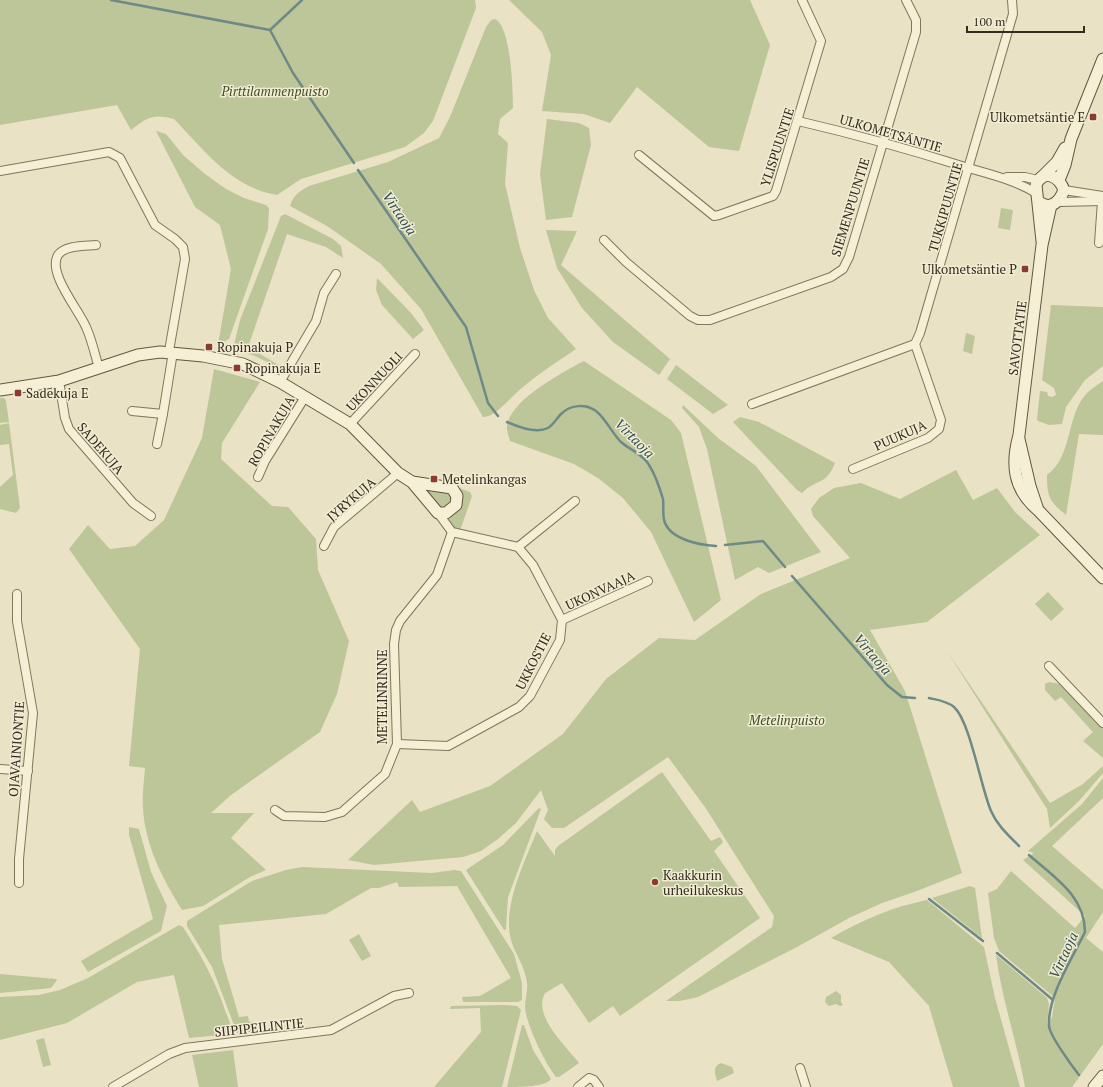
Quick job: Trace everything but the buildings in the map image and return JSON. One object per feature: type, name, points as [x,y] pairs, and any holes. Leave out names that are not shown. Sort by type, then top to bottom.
[{"type":"street","name":"YLISPUUNTIE","points":[[639,155],[711,214],[719,215],[773,196],[776,191],[798,121],[821,41],[802,0]]},
{"type":"street","name":"SIEMENPUUNTIE","points":[[604,240],[626,262],[690,316],[698,320],[710,320],[832,277],[840,272],[849,257],[916,32],[917,24],[906,0]]},
{"type":"street","name":"TUKKIPUUNTIE","points":[[915,344],[920,333],[969,168],[1013,14],[1012,0]]},
{"type":"street","points":[[1055,204],[1061,185],[1071,139],[1103,59]]},
{"type":"street","name":"ULKOMETSÄNTIE","points":[[798,121],[883,142],[1000,177]]},
{"type":"street","points":[[1037,198],[1040,179],[1057,162],[1071,139]]},
{"type":"street","points":[[0,171],[108,152],[120,158],[155,225],[175,239],[183,247],[185,259],[163,414],[157,444]]},
{"type":"street","points":[[1000,177],[1025,177],[1040,179],[1050,175],[1061,185],[1103,199]]},
{"type":"street","points":[[1000,177],[1023,185],[1043,204],[1103,199]]},
{"type":"street","name":"SAVOTTATIE","points":[[1037,198],[1042,245]]},
{"type":"street","points":[[1099,243],[1103,199]]},
{"type":"street","name":"SAVOTTATIE","points":[[1055,204],[1042,245],[1019,435],[1014,454],[1016,474],[1028,502],[1038,510],[1103,578]]},
{"type":"street","points":[[96,245],[65,249],[59,254],[56,261],[58,275],[86,327],[99,368]]},
{"type":"street","points":[[280,382],[316,320],[324,293],[336,274]]},
{"type":"street","points":[[752,404],[915,344]]},
{"type":"street","name":"PUUKUJA","points":[[853,469],[928,438],[940,429],[941,420],[915,344]]},
{"type":"street","points":[[0,390],[59,381],[138,355],[171,352],[243,364],[280,382],[350,424],[398,473],[412,482],[452,532],[518,547],[575,501]]},
{"type":"street","name":"UKONNUOLI","points":[[350,424],[415,354]]},
{"type":"street","name":"SADEKUJA","points":[[59,381],[64,418],[69,429],[134,503],[151,516]]},
{"type":"street","name":"ROPINAKUJA","points":[[258,477],[265,461],[305,397]]},
{"type":"street","points":[[132,411],[163,414]]},
{"type":"street","name":"JYRYKUJA","points":[[324,546],[334,528],[398,473]]},
{"type":"street","points":[[412,482],[449,487],[454,490],[457,496],[456,505],[446,513],[438,513]]},
{"type":"street","name":"METELINRINNE","points":[[276,810],[284,816],[325,817],[342,812],[385,774],[397,744],[394,644],[396,630],[400,621],[437,575],[452,532]]},
{"type":"street","name":"UKKOSTIE","points":[[397,744],[448,746],[519,707],[530,696],[560,640],[562,620],[533,564],[518,547]]},
{"type":"street","name":"UKONVAAJA","points":[[562,620],[648,581]]},
{"type":"street","name":"OJAVAINIONTIE","points":[[17,594],[18,620],[33,703],[19,859],[19,883]]},
{"type":"street","points":[[1049,666],[1103,723]]},
{"type":"street","points":[[0,769],[28,771]]},
{"type":"street","name":"SIIPIPEILINTIE","points":[[113,1087],[169,1054],[185,1048],[326,1031],[339,1027],[394,996],[409,993]]},
{"type":"street","points":[[800,1068],[806,1087]]},
{"type":"street","points":[[1094,1087],[1103,1076]]},
{"type":"street","points":[[578,1087],[589,1078],[594,1080],[598,1087]]},
{"type":"green space","name":"Pirttilammenpuisto","points":[[0,0],[475,0],[476,8],[433,121],[424,133],[405,147],[301,179],[277,195],[261,191],[232,176],[208,155],[174,119],[160,116],[150,118],[141,122],[131,130],[117,105],[0,125]]},
{"type":"green space","points":[[509,0],[750,0],[770,45],[739,151],[709,147],[637,87],[610,123],[584,114],[542,111],[551,55],[542,32]]},
{"type":"green space","points":[[495,19],[505,33],[510,59],[513,108],[500,119],[498,134],[508,143],[505,184],[520,248],[534,290],[548,318],[576,349],[534,378],[498,410],[491,415],[483,417],[421,309],[381,264],[327,226],[290,206],[295,196],[309,186],[388,162],[439,138],[450,117],[486,27],[491,20]]},
{"type":"green space","points":[[547,119],[579,123],[589,128],[591,145],[572,217],[546,220],[540,174]]},
{"type":"green space","points":[[156,131],[166,134],[183,155],[205,174],[226,189],[244,198],[266,205],[269,208],[268,229],[229,339],[218,345],[231,269],[220,225],[195,207]]},
{"type":"green space","points":[[1001,208],[1013,210],[1010,230],[998,228]]},
{"type":"green space","points":[[285,214],[333,239],[341,246],[343,258],[326,247],[287,234],[247,350],[257,352],[280,366],[279,368],[255,356],[233,349],[240,320],[281,216]]},
{"type":"green space","points":[[546,230],[577,231],[561,265],[670,359],[659,375],[613,342],[582,308],[557,268]]},
{"type":"green space","points":[[377,278],[411,313],[424,330],[413,339],[382,305],[376,290]]},
{"type":"green space","points":[[1051,305],[1103,307],[1103,366],[1085,380],[1066,407],[1062,424],[1049,425],[1038,421],[1037,419],[1040,391],[1047,392],[1048,396],[1052,397],[1056,395],[1054,388],[1042,380]]},
{"type":"green space","points":[[966,333],[975,336],[972,354],[963,351]]},
{"type":"green space","points":[[584,361],[671,420],[681,433],[721,600],[694,622],[651,532],[623,498],[598,478],[574,464],[510,441],[507,426],[510,416],[517,406],[539,388]]},
{"type":"green space","points":[[676,365],[728,405],[713,414],[667,379]]},
{"type":"green space","points":[[214,369],[260,382],[222,443],[221,459],[272,506],[288,507],[316,539],[318,570],[349,641],[337,694],[320,732],[231,795],[211,813],[254,813],[231,838],[266,870],[250,877],[203,906],[182,910],[156,862],[147,836],[144,822],[143,803],[145,768],[129,766],[140,649],[69,549],[88,525],[110,549],[135,546],[164,520],[202,438]]},
{"type":"green space","points":[[1103,381],[1103,435],[1079,434],[1066,515],[1050,498],[1047,475],[1056,467],[1062,457],[1072,423],[1081,401],[1088,392]]},
{"type":"green space","points":[[0,398],[4,398],[6,401],[9,422],[0,423]]},
{"type":"green space","points":[[683,405],[718,438],[756,466],[821,552],[769,573],[758,567],[735,580],[707,449],[699,427],[682,408]]},
{"type":"green space","points":[[740,417],[759,422],[835,463],[832,470],[825,479],[807,488],[802,493],[797,490],[733,422]]},
{"type":"green space","points":[[9,423],[20,508],[16,513],[0,509],[0,487],[13,475],[9,444],[0,445],[0,425]]},
{"type":"green space","name":"Metelinpuisto","points":[[956,470],[973,500],[997,488],[1015,512],[1040,535],[927,622],[870,630],[905,691],[962,873],[882,903],[849,918],[797,947],[698,997],[680,1001],[666,1001],[772,927],[774,916],[705,807],[668,757],[564,828],[552,828],[544,819],[548,810],[541,790],[516,823],[498,839],[481,851],[463,857],[374,865],[348,860],[412,800],[420,812],[490,786],[563,734],[606,679],[659,638],[695,640],[761,594],[850,558],[813,516],[811,509],[819,498],[834,488],[861,483],[900,499]]},
{"type":"green space","points":[[456,487],[470,492],[472,496],[460,531],[453,527],[449,520]]},
{"type":"green space","points":[[424,488],[450,493],[453,501],[446,507],[438,507]]},
{"type":"green space","points":[[1048,592],[1064,609],[1051,621],[1035,604]]},
{"type":"green space","points":[[947,651],[1050,803],[1083,784],[1103,766],[1103,773],[1079,801],[1050,828],[1047,809]]},
{"type":"green space","points":[[1049,682],[1061,684],[1103,728],[1103,758],[1083,741],[1093,732],[1061,697],[1055,701],[1045,690],[1045,684]]},
{"type":"green space","name":"Kaakkurin urheilukeskus","points":[[662,772],[711,841],[720,837],[723,842],[714,851],[760,918],[620,1016],[613,1006],[589,1023],[562,983],[545,993],[542,1002],[543,1011],[547,1021],[553,1031],[579,1063],[559,1077],[556,1077],[532,1033],[526,1014],[526,977],[511,940],[509,927],[512,899],[516,884],[537,831],[555,856],[555,850],[558,846]]},
{"type":"green space","points":[[1103,778],[1103,798],[1052,846],[1103,890],[1103,912],[1086,938],[1103,952],[1103,1044],[1072,1087],[1025,1087],[1002,988],[996,955],[1047,998],[1049,1004],[1047,1025],[1052,1017],[1055,998],[999,951],[994,938],[988,893],[997,889],[1011,871],[1075,928],[1085,916],[1023,860],[1034,853],[1028,851],[1082,804]]},
{"type":"green space","points":[[539,808],[541,809],[508,897],[506,929],[504,930],[466,870],[503,845]]},
{"type":"green space","points":[[129,827],[139,829],[151,872],[167,906],[161,931],[88,972],[81,961],[153,919],[129,835]]},
{"type":"green space","points":[[302,867],[432,873],[454,870],[461,871],[514,954],[522,983],[522,1000],[518,1002],[463,1002],[462,997],[480,996],[511,978],[457,886],[399,887],[397,882],[379,888],[371,888],[326,914],[219,925],[222,959],[239,1017],[248,1016],[249,1022],[251,1021],[253,1032],[237,1033],[212,967],[187,926],[187,921],[252,881],[286,870]]},
{"type":"green space","points":[[970,886],[975,888],[982,938],[932,898]]},
{"type":"green space","points":[[927,900],[984,947],[995,998],[1020,1087],[953,1087],[929,1006],[889,962],[831,938],[854,925],[878,915],[902,906]]},
{"type":"green space","points":[[179,925],[183,927],[190,937],[213,980],[229,1021],[231,1034],[189,1038],[174,975],[137,982],[67,1023],[0,1040],[0,997],[39,995],[60,990],[88,978]]},
{"type":"green space","points":[[359,934],[371,956],[362,961],[349,940]]},
{"type":"green space","points":[[0,974],[57,980],[51,988],[0,993]]},
{"type":"green space","points":[[836,991],[841,995],[841,1002],[843,1005],[840,1006],[836,1004],[829,1006],[825,1002],[826,997]]},
{"type":"green space","points":[[451,1006],[517,1006],[521,1010],[502,1087],[434,1087],[481,1032],[480,1008],[450,1009]]},
{"type":"green space","points":[[522,1025],[524,1025],[533,1050],[551,1079],[544,1084],[525,1087],[507,1087]]},
{"type":"green space","points":[[44,1038],[51,1065],[43,1067],[36,1040]]},
{"type":"green space","points":[[233,1050],[238,1087],[199,1087],[192,1055]]},
{"type":"green space","points":[[721,1063],[732,1067],[734,1073],[717,1081],[715,1068]]},
{"type":"waterway","points":[[111,0],[270,30]]},
{"type":"waterway","name":"Virtaoja","points":[[302,0],[270,30],[293,73],[354,163]]},
{"type":"waterway","name":"Virtaoja","points":[[358,170],[466,327],[488,403],[498,416]]},
{"type":"waterway","name":"Virtaoja","points":[[507,422],[527,429],[543,430],[550,427],[561,414],[573,407],[582,406],[592,408],[603,418],[621,442],[640,455],[649,465],[659,486],[663,499],[664,520],[669,529],[674,534],[695,543],[716,546]]},
{"type":"waterway","name":"Virtaoja","points":[[725,545],[763,541],[785,567]]},
{"type":"waterway","name":"Virtaoja","points":[[792,576],[887,685],[902,697],[915,698]]},
{"type":"waterway","name":"Virtaoja","points":[[929,698],[948,703],[954,707],[960,715],[970,740],[987,801],[993,816],[1007,834],[1019,846]]},
{"type":"waterway","name":"Virtaoja","points":[[1029,855],[1066,888],[1080,908],[1084,919],[1085,932],[1056,990],[1049,1015],[1050,1031],[1057,1044],[1079,1075]]},
{"type":"waterway","points":[[929,899],[983,941]]},
{"type":"waterway","points":[[997,953],[1053,1000]]},
{"type":"place","name":"Ulkometsäntie E","points":[[1093,117]]},
{"type":"place","name":"Ulkometsäntie P","points":[[1025,269]]},
{"type":"place","name":"Ropinakuja P","points":[[209,347]]},
{"type":"place","name":"Ropinakuja E","points":[[237,368]]},
{"type":"place","name":"Sadekuja E","points":[[18,393]]},
{"type":"place","name":"Metelinkangas","points":[[434,479]]},
{"type":"place","name":"Kaakkurin urheilukeskus","points":[[655,882]]}]
